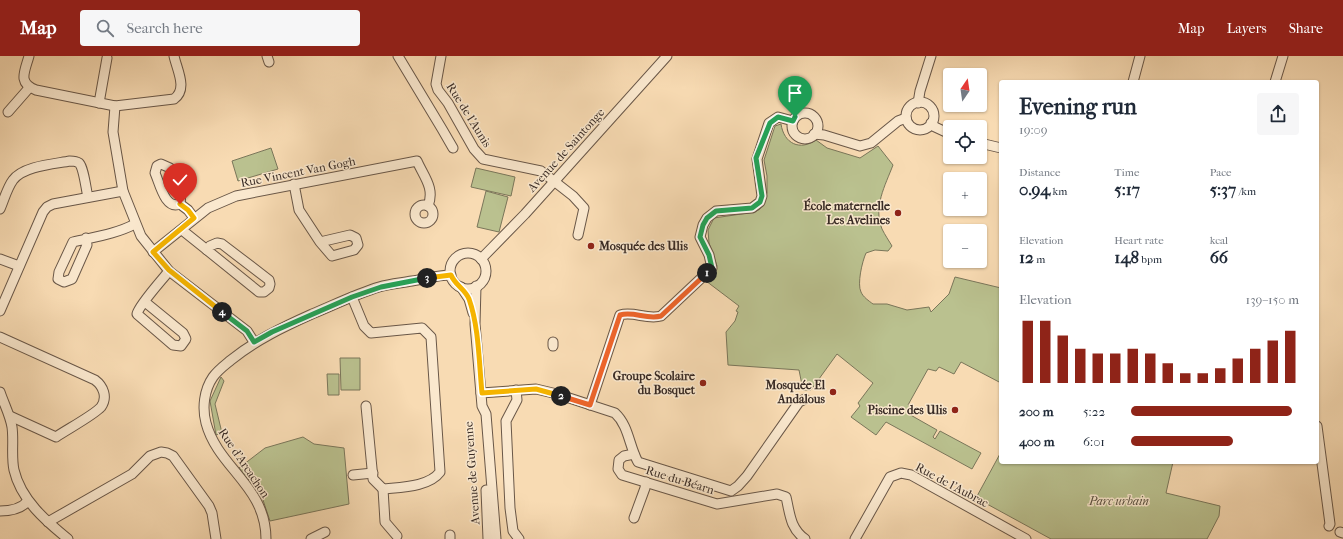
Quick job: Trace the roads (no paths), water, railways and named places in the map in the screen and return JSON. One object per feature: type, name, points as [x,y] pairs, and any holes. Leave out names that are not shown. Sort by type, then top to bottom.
[{"type":"street","points":[[29,56],[24,76],[25,83],[29,88],[115,106],[174,99],[178,96],[182,86],[174,56]]},
{"type":"street","points":[[398,56],[453,148]]},
{"type":"street","name":"Rue de l'Aunis","points":[[441,56],[436,84],[438,90],[448,103],[474,149],[483,159],[541,171],[555,181],[584,208],[578,235]]},
{"type":"street","name":"Avenue de Saintonge","points":[[481,259],[555,181],[667,56]]},
{"type":"street","points":[[918,103],[920,90],[931,56]]},
{"type":"street","points":[[1134,80],[1140,56]]},
{"type":"street","points":[[1276,80],[1283,56]]},
{"type":"street","points":[[98,103],[107,58]]},
{"type":"street","points":[[8,112],[29,88]]},
{"type":"street","points":[[918,103],[926,104],[932,111],[933,115],[931,123],[926,128],[918,130],[910,126],[906,118],[910,106],[918,103]]},
{"type":"street","points":[[115,106],[113,132],[123,190],[141,236],[169,270],[247,331],[254,342]]},
{"type":"street","points":[[803,113],[811,115],[817,122],[817,130],[811,137],[804,138],[797,136],[792,129],[793,121],[803,113]]},
{"type":"street","points":[[590,405],[620,315],[628,313],[653,318],[661,316],[712,268],[709,255],[700,237],[703,225],[707,218],[716,211],[746,209],[757,205],[762,196],[756,158],[770,123],[778,117],[793,121]]},
{"type":"street","points":[[814,134],[824,135],[860,146],[866,145],[906,118]]},
{"type":"street","points":[[931,123],[943,131]]},
{"type":"street","points":[[987,144],[999,147]]},
{"type":"street","points":[[0,209],[18,174],[26,170],[70,161],[79,163],[88,197]]},
{"type":"street","name":"Rue Vincent Van Gogh","points":[[153,252],[208,208],[236,196],[417,162],[431,191],[431,198],[428,206]]},
{"type":"street","points":[[294,184],[299,210],[320,242]]},
{"type":"street","points":[[0,311],[43,212],[47,207],[53,204],[123,190]]},
{"type":"street","points":[[180,204],[188,210],[194,218]]},
{"type":"street","points":[[86,238],[87,245],[72,280],[64,282],[58,279],[59,272],[73,242],[86,238],[125,230],[136,224]]},
{"type":"street","points":[[182,230],[259,292],[264,292],[269,288],[269,280],[222,244],[214,244],[207,250]]},
{"type":"street","points":[[472,253],[481,259],[484,263],[485,274],[484,279],[476,286],[471,288],[461,287],[453,280],[450,270],[454,260],[462,254],[472,253]]},
{"type":"street","points":[[0,259],[19,266]]},
{"type":"street","points":[[144,302],[183,333],[186,338],[181,346],[173,345],[137,314],[144,302],[169,270]]},
{"type":"street","name":"Rue d'Arcachon","points":[[266,539],[264,519],[258,504],[209,433],[204,414],[205,395],[213,377],[224,366],[254,342],[272,332],[352,297],[381,287],[451,275]]},
{"type":"street","name":"Avenue de Guyenne","points":[[476,286],[475,324],[482,393],[482,406],[480,414],[485,470],[488,539]]},
{"type":"street","name":"Avenue de Guyenne","points":[[461,287],[469,299],[475,324]]},
{"type":"street","points":[[352,297],[364,326],[371,333],[422,328],[431,337],[440,472],[436,477],[414,486],[383,489]]},
{"type":"street","points":[[0,337],[95,380],[100,383],[104,395],[101,407],[56,437],[10,416]]},
{"type":"street","points":[[482,393],[536,389],[615,413],[620,418],[627,431],[638,462],[731,491],[748,476],[799,402],[805,399]]},
{"type":"street","points":[[516,390],[517,400],[506,420],[511,516],[513,531],[519,539]]},
{"type":"street","points":[[0,392],[2,401],[10,416],[14,470],[21,488],[28,501],[48,522],[68,539]]},
{"type":"street","points":[[366,406],[373,479],[383,489],[385,522],[396,536]]},
{"type":"street","name":"Avenue de Guyenne","points":[[482,406],[486,414],[496,539]]},
{"type":"street","points":[[1319,441],[1330,524],[1329,526]]},
{"type":"street","points":[[48,522],[132,474],[150,456],[161,452],[168,453],[173,456],[209,506],[212,513],[216,539]]},
{"type":"street","name":"Rue du Béarn","points":[[634,454],[624,456],[619,460],[618,469],[622,475],[717,504],[777,494],[786,497],[793,526],[799,535],[805,539]]},
{"type":"street","points":[[353,475],[373,473]]},
{"type":"street","name":"Rue de l'Aubrac","points":[[855,539],[890,477],[901,473],[911,475],[1024,538]]},
{"type":"street","points":[[634,518],[646,482]]},
{"type":"street","points":[[0,511],[18,508],[28,501]]},
{"type":"street","points":[[311,539],[325,532]]},
{"type":"place","name":"École maternelle Les Avelines","points":[[898,213]]},
{"type":"place","name":"Mosquée des Ulis","points":[[591,246]]},
{"type":"place","name":"Groupe Scolaire du Bosquet","points":[[703,383]]},
{"type":"place","name":"Mosquée El Andalous","points":[[833,392]]},
{"type":"place","name":"Piscine des Ulis","points":[[955,410]]},
{"type":"park label","name":"Parc urbain","points":[[1119,501]]}]
